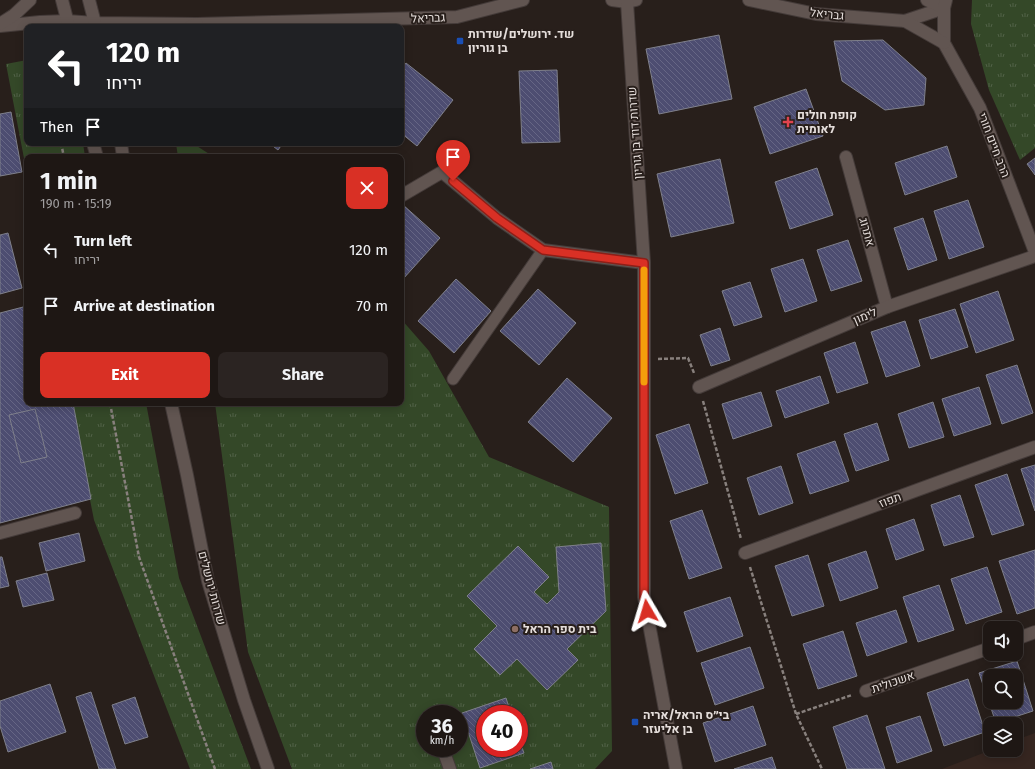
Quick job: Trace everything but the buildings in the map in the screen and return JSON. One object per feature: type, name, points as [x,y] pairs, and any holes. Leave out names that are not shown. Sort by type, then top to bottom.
[{"type":"street","points":[[0,25],[14,15],[30,0]]},
{"type":"street","points":[[62,0],[68,24]]},
{"type":"street","points":[[89,0],[96,24]]},
{"type":"street","name":"גבריאל","points":[[252,24],[458,17],[523,0]]},
{"type":"street","points":[[612,0],[632,1]]},
{"type":"street","name":"גבריאל","points":[[749,0],[816,14],[905,21],[944,43]]},
{"type":"street","points":[[926,0],[945,4],[944,43]]},
{"type":"street","name":"שדרות דוד בן גוריון","points":[[632,1],[644,263],[644,597],[676,769]]},
{"type":"street","name":"גבריאל","points":[[905,21],[945,4]]},
{"type":"street","name":"גבריאל","points":[[0,25],[40,22],[68,24]]},
{"type":"street","name":"הרב חיים חורי","points":[[944,43],[980,108],[1035,252]]},
{"type":"street","name":"אתרוג","points":[[846,157],[887,307]]},
{"type":"street","points":[[404,194],[442,172],[497,218],[543,250],[644,263]]},
{"type":"street","name":"לימון","points":[[700,387],[887,307],[1035,256]]},
{"type":"street","name":"שדרות ירושלים","points":[[172,406],[208,581],[244,700],[268,769]]},
{"type":"street","name":"תפוז","points":[[745,553],[1035,447]]},
{"type":"street","points":[[0,533],[75,513]]},
{"type":"street","points":[[1023,636],[1035,632]]},
{"type":"street","name":"אשכולית","points":[[866,691],[983,650]]},
{"type":"street","points":[[446,757],[450,769]]},
{"type":"lane","points":[[453,379],[543,250]]},
{"type":"path","points":[[111,406],[139,557],[215,769]]},
{"type":"path","name":"אשכולית","points":[[796,714],[866,691]]},
{"type":"shaded area","points":[[1035,733],[1035,769],[942,769],[983,753],[983,757],[1023,757],[1023,737]]},
{"type":"green space","points":[[972,0],[1035,0],[1035,148],[1020,160],[989,90],[971,24]]},
{"type":"green space","points":[[24,61],[24,146],[83,146],[85,154],[24,154],[24,158],[6,64]]},
{"type":"green space","points":[[176,146],[197,146],[209,154],[178,154]]},
{"type":"green space","points":[[404,322],[429,351],[489,457],[609,507],[612,751],[595,769],[292,769],[248,652],[215,406],[404,406]]},
{"type":"green space","points":[[72,406],[147,406],[179,578],[251,769],[190,769],[94,520]]},
{"type":"slow traffic","points":[[644,270],[644,382]]},
{"type":"place","name":"שד. ירושלים/שדרות בן גוריון","points":[[460,41]]},
{"type":"place","name":"קופת חולים לאומית","points":[[788,122]]},
{"type":"place","name":"בית ספר הראל","points":[[515,629]]},
{"type":"place","name":"בי״ס הראל/אריה בן אליעזר","points":[[635,722]]},
{"type":"route","points":[[453,181],[497,218],[543,250],[644,263],[644,597],[647,611]]}]
